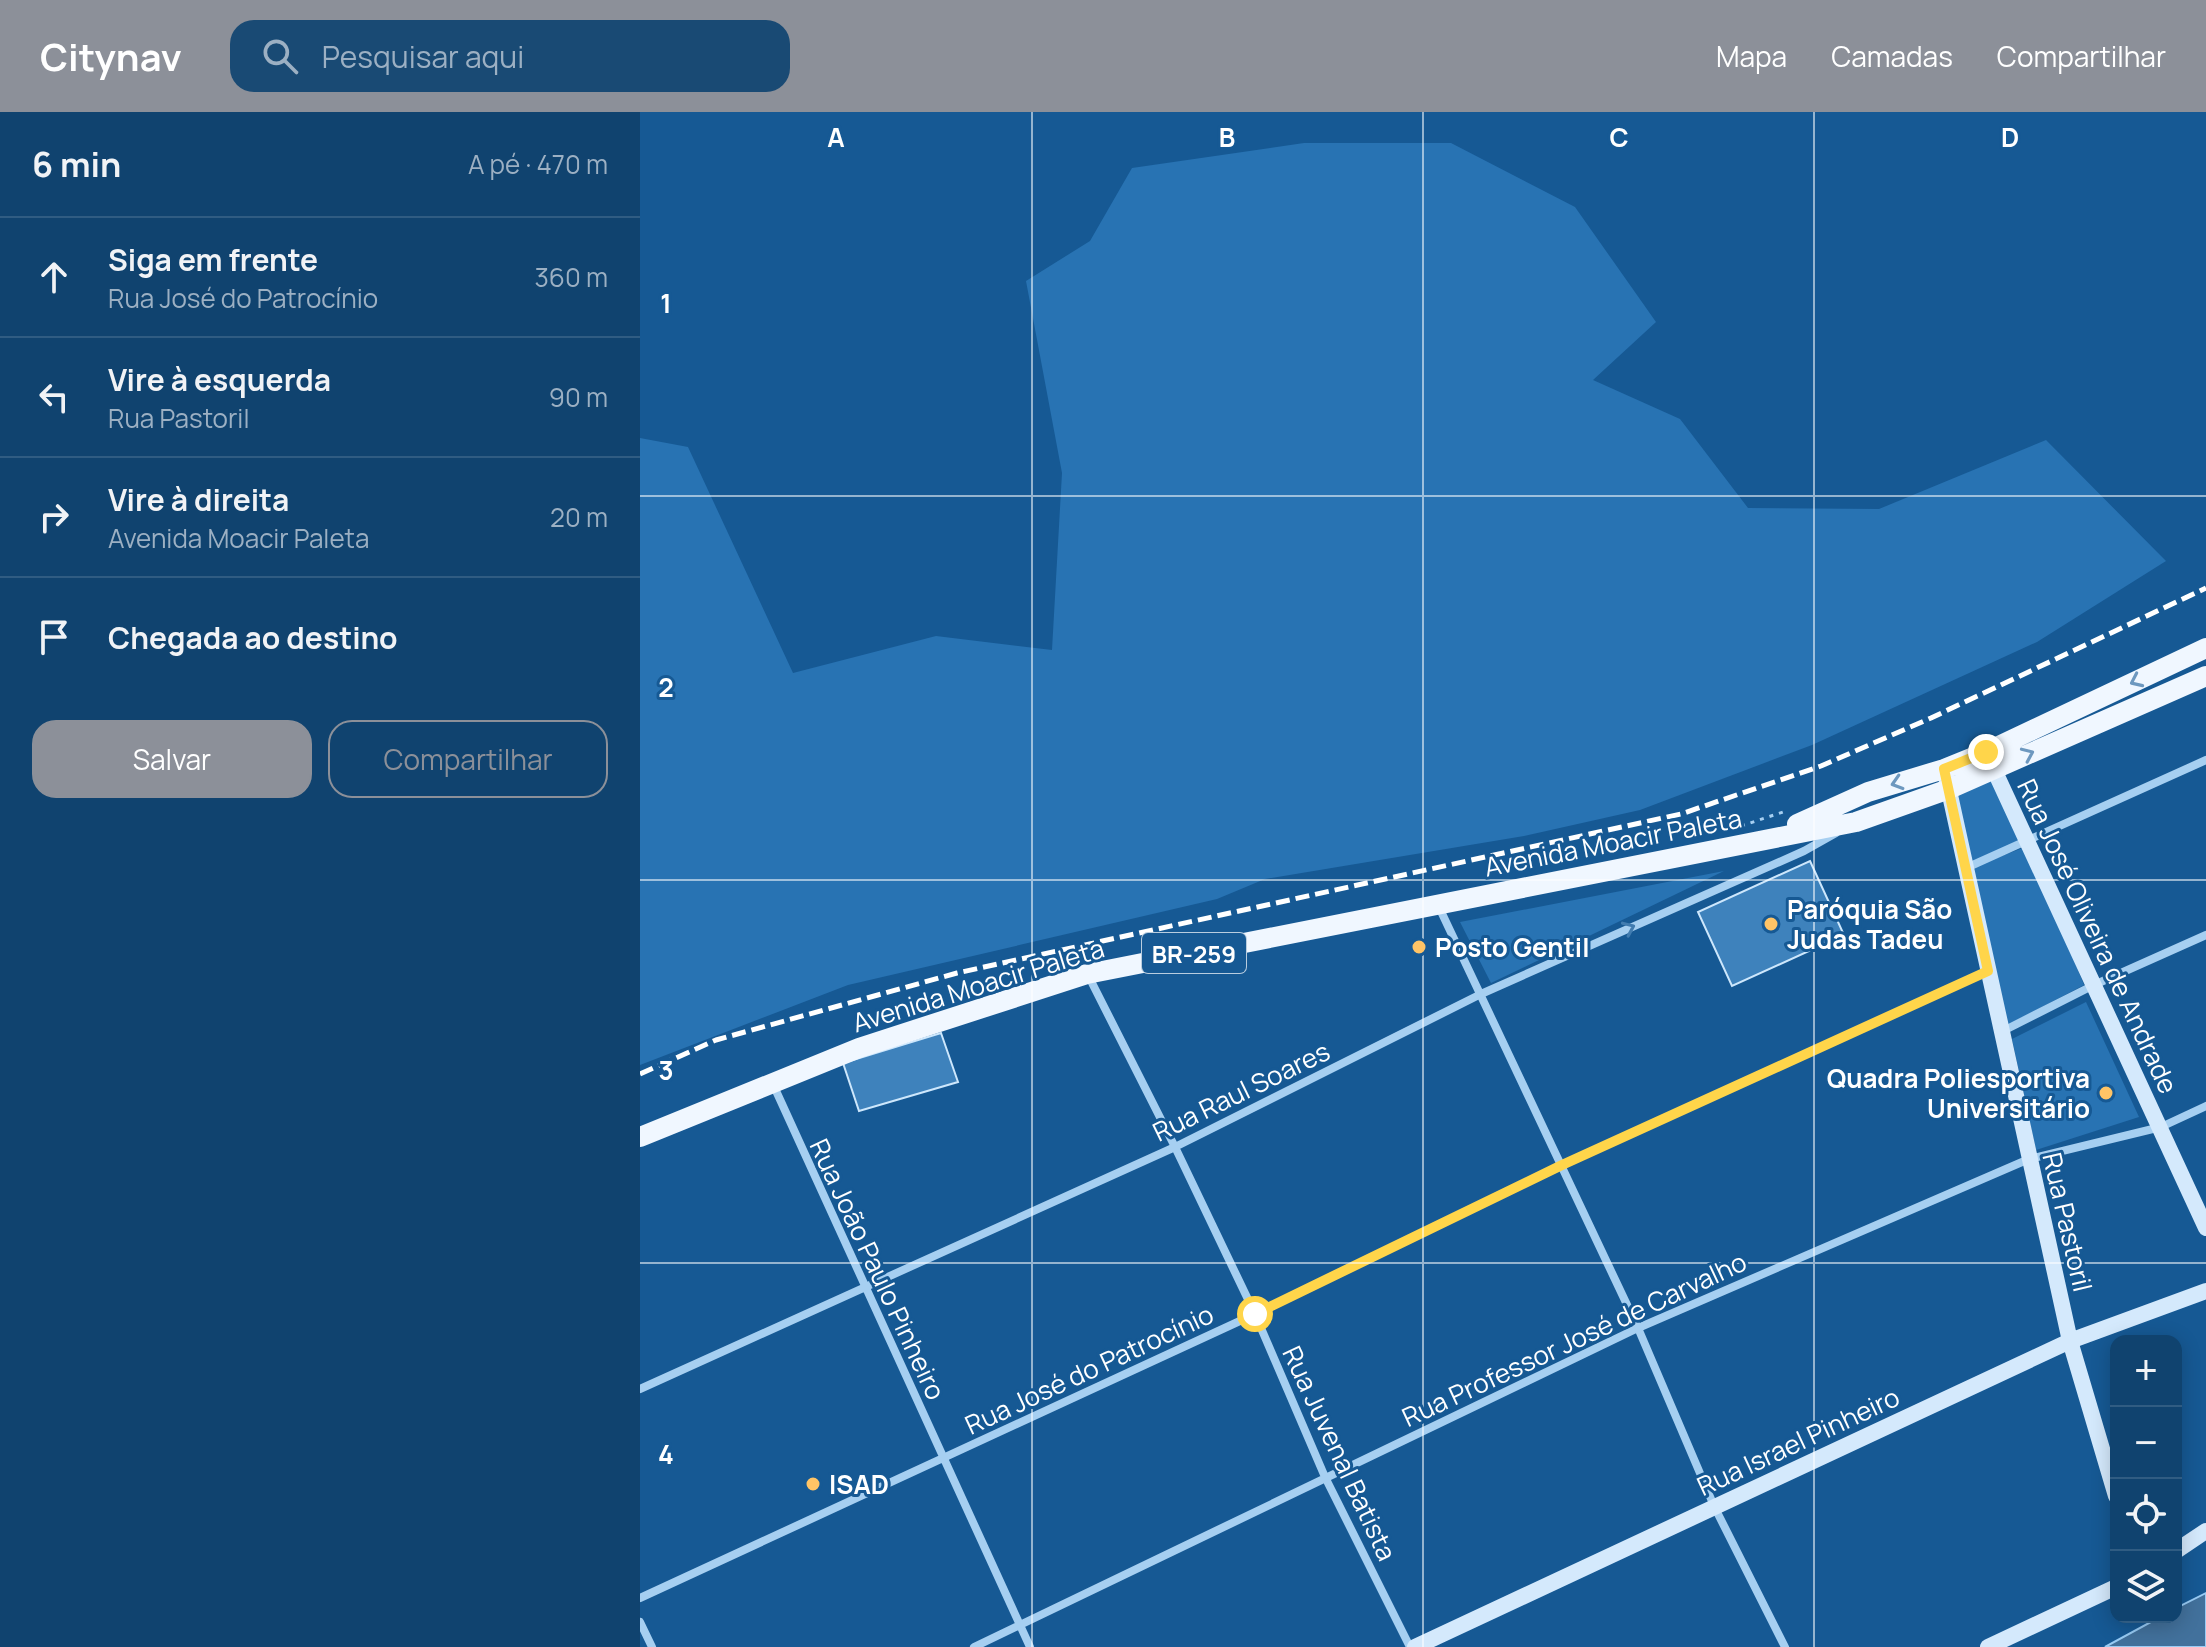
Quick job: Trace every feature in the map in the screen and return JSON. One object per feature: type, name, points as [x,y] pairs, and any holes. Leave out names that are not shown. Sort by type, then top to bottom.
[{"type":"main road","name":"Avenida Moacir Paleta","points":[[1990,760],[2206,648]]},
{"type":"main road","name":"Avenida Moacir Paleta","points":[[640,1137],[859,1048],[1087,974],[1856,822],[1990,760],[2206,676]]},
{"type":"main road","name":"Avenida Moacir Paleta","points":[[1768,837],[1868,792],[1947,779]]},
{"type":"street","name":"Rua José Oliveira de Andrade","points":[[1990,760],[2206,1228]]},
{"type":"street","points":[[1966,868],[2206,760]]},
{"type":"street","name":"Rua Pastoril","points":[[1947,779],[2070,1341],[2111,1479]]},
{"type":"street","name":"Rua Raul Soares","points":[[640,1389],[1175,1147],[1481,994],[1804,851],[1856,822]]},
{"type":"street","points":[[1437,904],[1638,1328],[1714,1506],[1785,1647]]},
{"type":"street","points":[[2003,1031],[2094,985],[2206,935]]},
{"type":"street","name":"Rua José do Patrocínio","points":[[640,1598],[1255,1314],[1562,1165],[1988,971]]},
{"type":"street","name":"Rua Juvenal Batista","points":[[1087,974],[1255,1314],[1325,1477],[1412,1647]]},
{"type":"street","name":"Rua João Paulo Pinheiro","points":[[771,1082],[1030,1647]]},
{"type":"street","name":"Rua Professor José de Carvalho","points":[[974,1647],[1638,1328],[2029,1159],[2161,1127],[2206,1106]]},
{"type":"street","name":"Rua Israel Pinheiro","points":[[1412,1647],[2070,1341],[2206,1291]]},
{"type":"street","points":[[2182,1547],[2206,1531]]},
{"type":"street","points":[[1988,1647],[2110,1590]]},
{"type":"street","points":[[640,1622],[652,1647]]},
{"type":"shaded area","points":[[1304,143],[1451,143],[1575,207],[1656,322],[1593,380],[1680,419],[1748,508],[1879,509],[2046,440],[2166,561],[2037,642],[1812,745],[1640,810],[1524,836],[1265,879],[1217,899],[848,985],[640,1065],[640,438],[688,447],[793,673],[936,636],[1052,650],[1062,473],[1026,281],[1090,241],[1132,168]]},
{"type":"shaded area","points":[[1993,772],[2026,842],[1966,865],[1951,790]]},
{"type":"shaded area","points":[[2028,846],[2084,985],[2006,1026],[1967,869]]},
{"type":"shaded area","points":[[1724,871],[1491,983],[1460,922]]},
{"type":"shaded area","points":[[2086,1002],[2139,1117],[2036,1150],[2012,1039]]},
{"type":"shaded area","points":[[2206,1593],[2206,1647],[2105,1647],[2149,1623],[2182,1623],[2182,1605]]},
{"type":"building","name":"Paróquia São Judas Tadeu","points":[[1810,861],[1844,935],[1732,986],[1698,912]]},
{"type":"building","points":[[941,1033],[958,1082],[859,1111],[843,1063]]},
{"type":"railway","points":[[640,1074],[716,1040],[957,973],[1681,814],[1821,766],[1931,718],[2206,588]]},
{"type":"place","name":"Paróquia São Judas Tadeu","points":[[1771,924]]},
{"type":"place","name":"Posto Gentil","points":[[1419,947]]},
{"type":"place","name":"Quadra Poliesportiva Universitário","points":[[2106,1093]]},
{"type":"place","name":"ISAD","points":[[813,1484]]},
{"type":"route","points":[[1255,1314],[1562,1165],[1988,971],[1944,769],[1986,752]]}]
